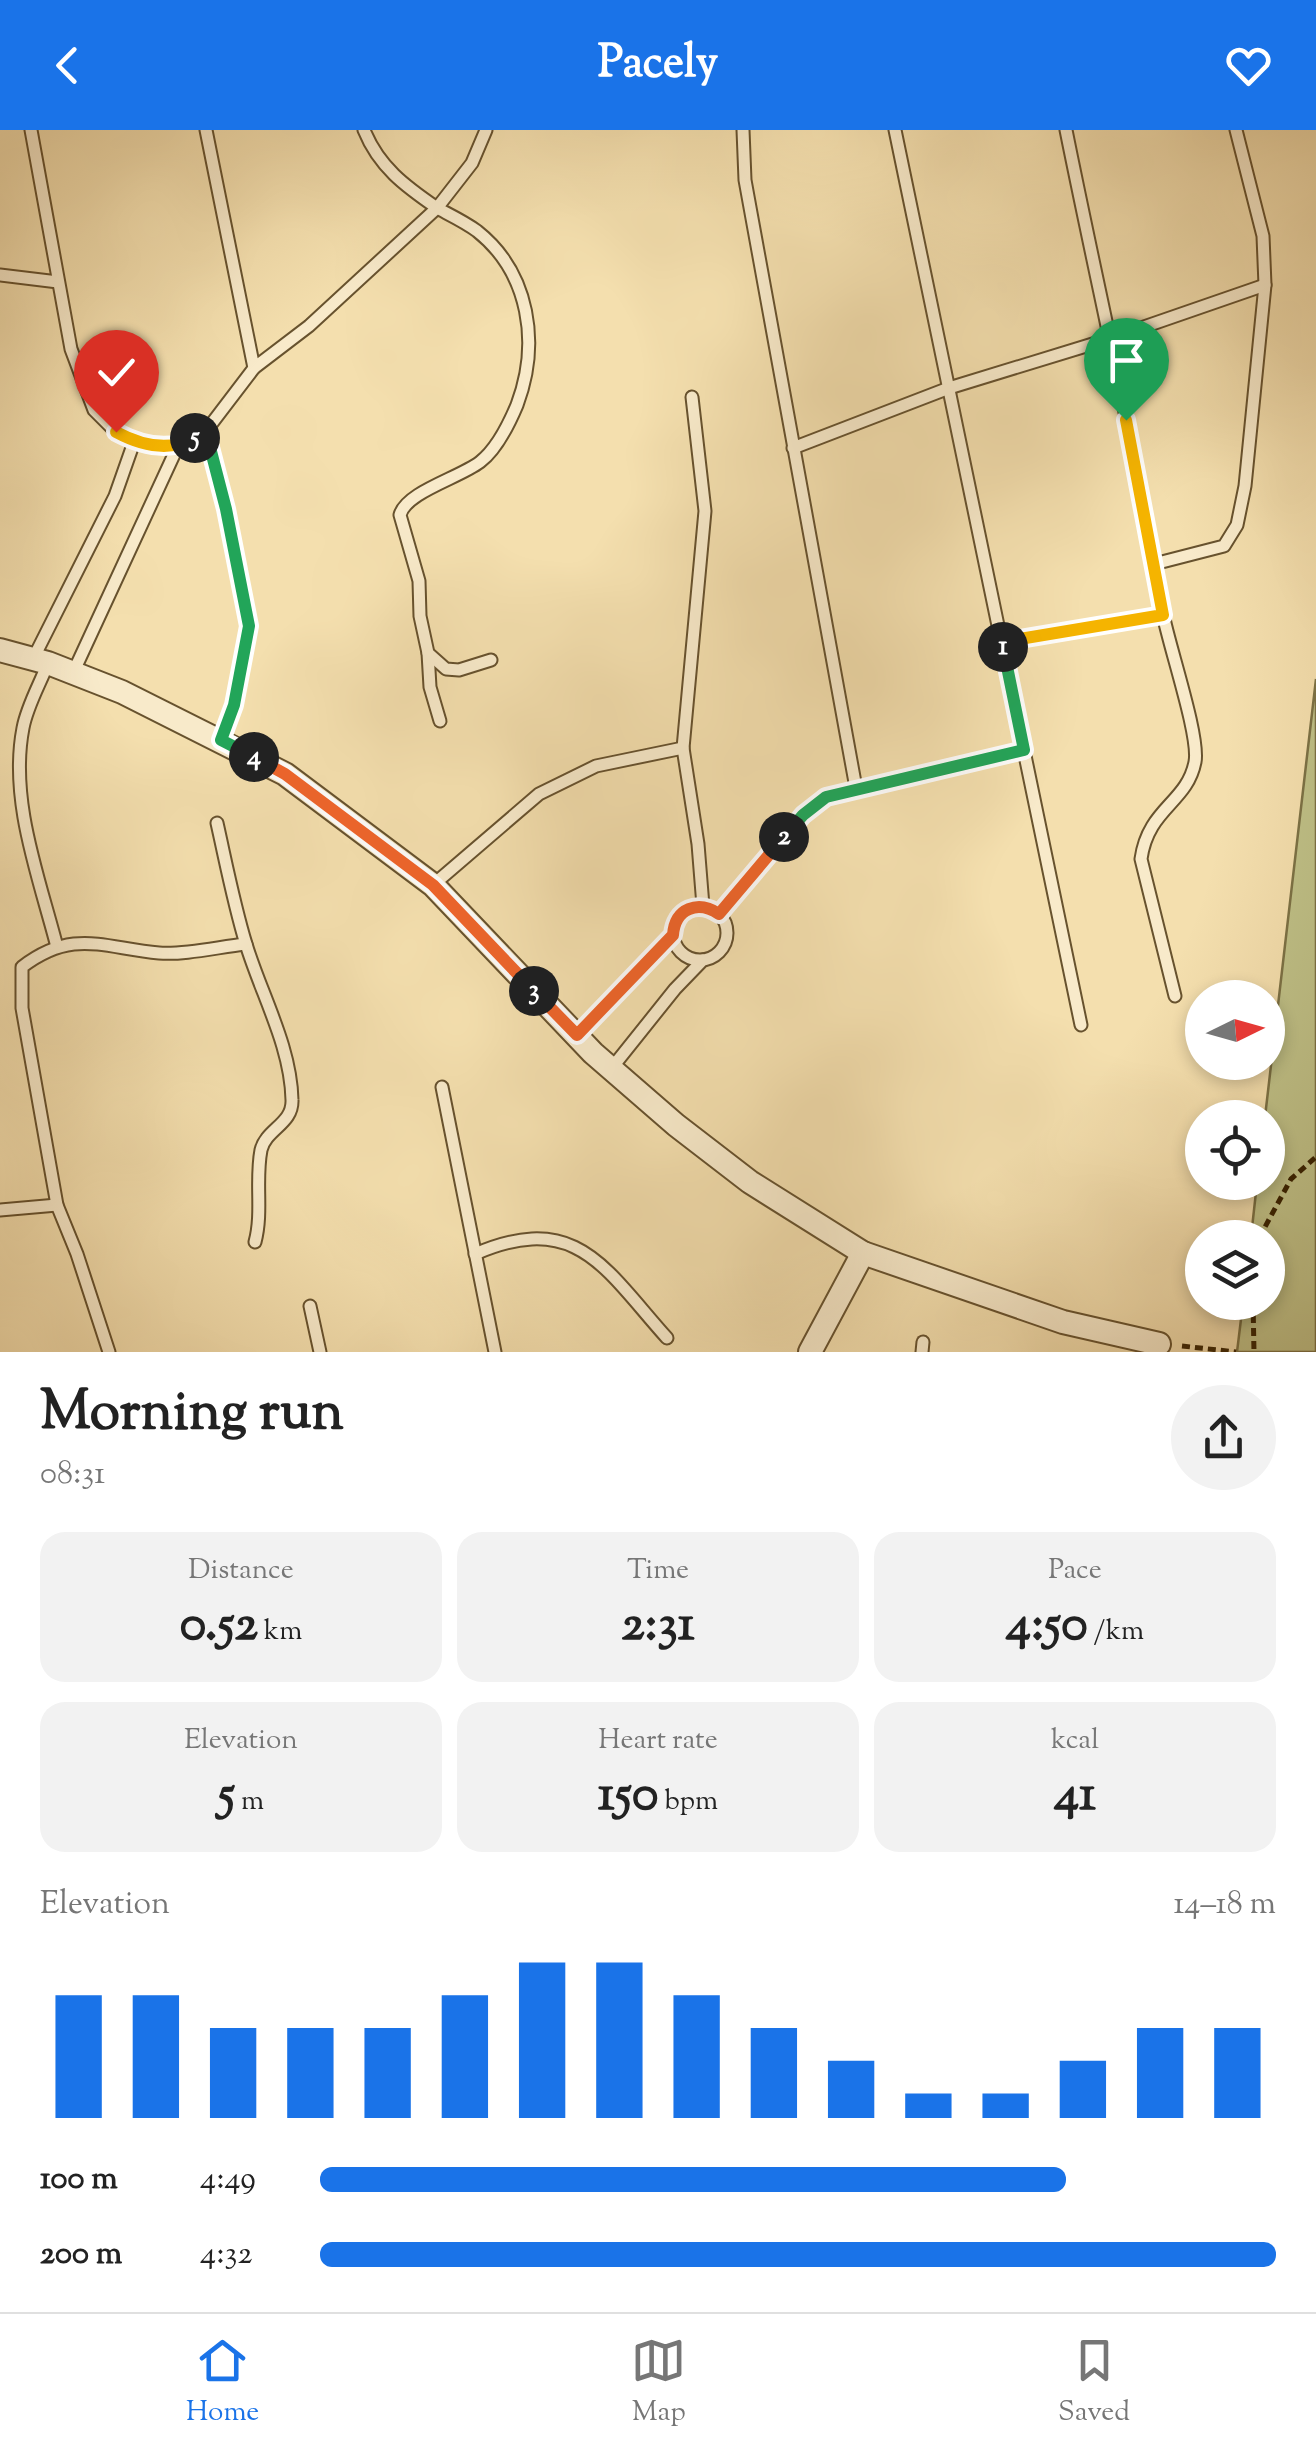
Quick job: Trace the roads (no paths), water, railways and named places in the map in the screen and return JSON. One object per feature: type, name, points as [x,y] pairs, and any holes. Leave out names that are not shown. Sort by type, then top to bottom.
[{"type":"street","points":[[0,650],[122,692],[285,774],[433,885],[611,1069],[715,1158],[863,1253],[1063,1322],[1159,1344]]},
{"type":"street","points":[[810,1352],[863,1253]]},
{"type":"lane","points":[[31,130],[71,349],[94,410],[116,432],[134,442],[177,448]]},
{"type":"lane","points":[[206,130],[254,368]]},
{"type":"lane","points":[[364,130],[373,152],[396,180],[476,230],[497,251],[525,304],[531,344],[510,423],[483,460],[448,482],[413,496],[402,506],[400,515],[419,581],[430,686],[440,721]]},
{"type":"lane","points":[[73,673],[177,448],[206,432],[254,368],[309,326],[437,208],[472,163],[486,130]]},
{"type":"lane","points":[[743,130],[745,180],[856,788]]},
{"type":"lane","points":[[895,130],[1081,1026]]},
{"type":"lane","points":[[1066,130],[1163,615],[1196,760],[1186,785],[1152,822],[1140,859],[1175,996]]},
{"type":"lane","points":[[1154,564],[1224,546],[1237,524],[1255,397],[1265,285],[1264,236],[1236,130]]},
{"type":"lane","points":[[0,274],[58,282]]},
{"type":"lane","points":[[794,448],[949,388],[1265,285]]},
{"type":"lane","points":[[692,397],[705,511],[683,748],[698,844],[702,906]]},
{"type":"lane","points":[[206,432],[249,626],[234,705],[221,740]]},
{"type":"lane","points":[[56,947],[19,779],[23,726],[40,661],[116,496],[134,442]]},
{"type":"lane","points":[[1002,642],[1163,615]]},
{"type":"lane","points":[[428,653],[446,669],[459,670],[492,660]]},
{"type":"lane","points":[[433,885],[539,794],[596,766],[683,748]]},
{"type":"lane","points":[[719,914],[803,815],[826,797],[1024,750]]},
{"type":"lane","points":[[217,824],[246,944],[286,1059],[293,1105],[286,1120],[267,1137],[262,1150],[260,1222],[254,1242]]},
{"type":"lane","points":[[577,1035],[673,935],[678,917],[685,910],[702,906],[719,914],[727,929],[724,946],[703,960],[675,989],[611,1069]]},
{"type":"lane","points":[[673,935],[680,951],[694,960],[703,960]]},
{"type":"lane","points":[[108,1352],[57,1204],[22,1008],[22,967],[56,947],[96,942],[162,954],[246,944]]},
{"type":"lane","points":[[442,1087],[495,1352]]},
{"type":"lane","points":[[0,1210],[57,1204]]},
{"type":"lane","points":[[475,1254],[505,1241],[533,1236],[564,1242],[595,1259],[668,1338]]},
{"type":"lane","points":[[310,1306],[320,1352]]}]
